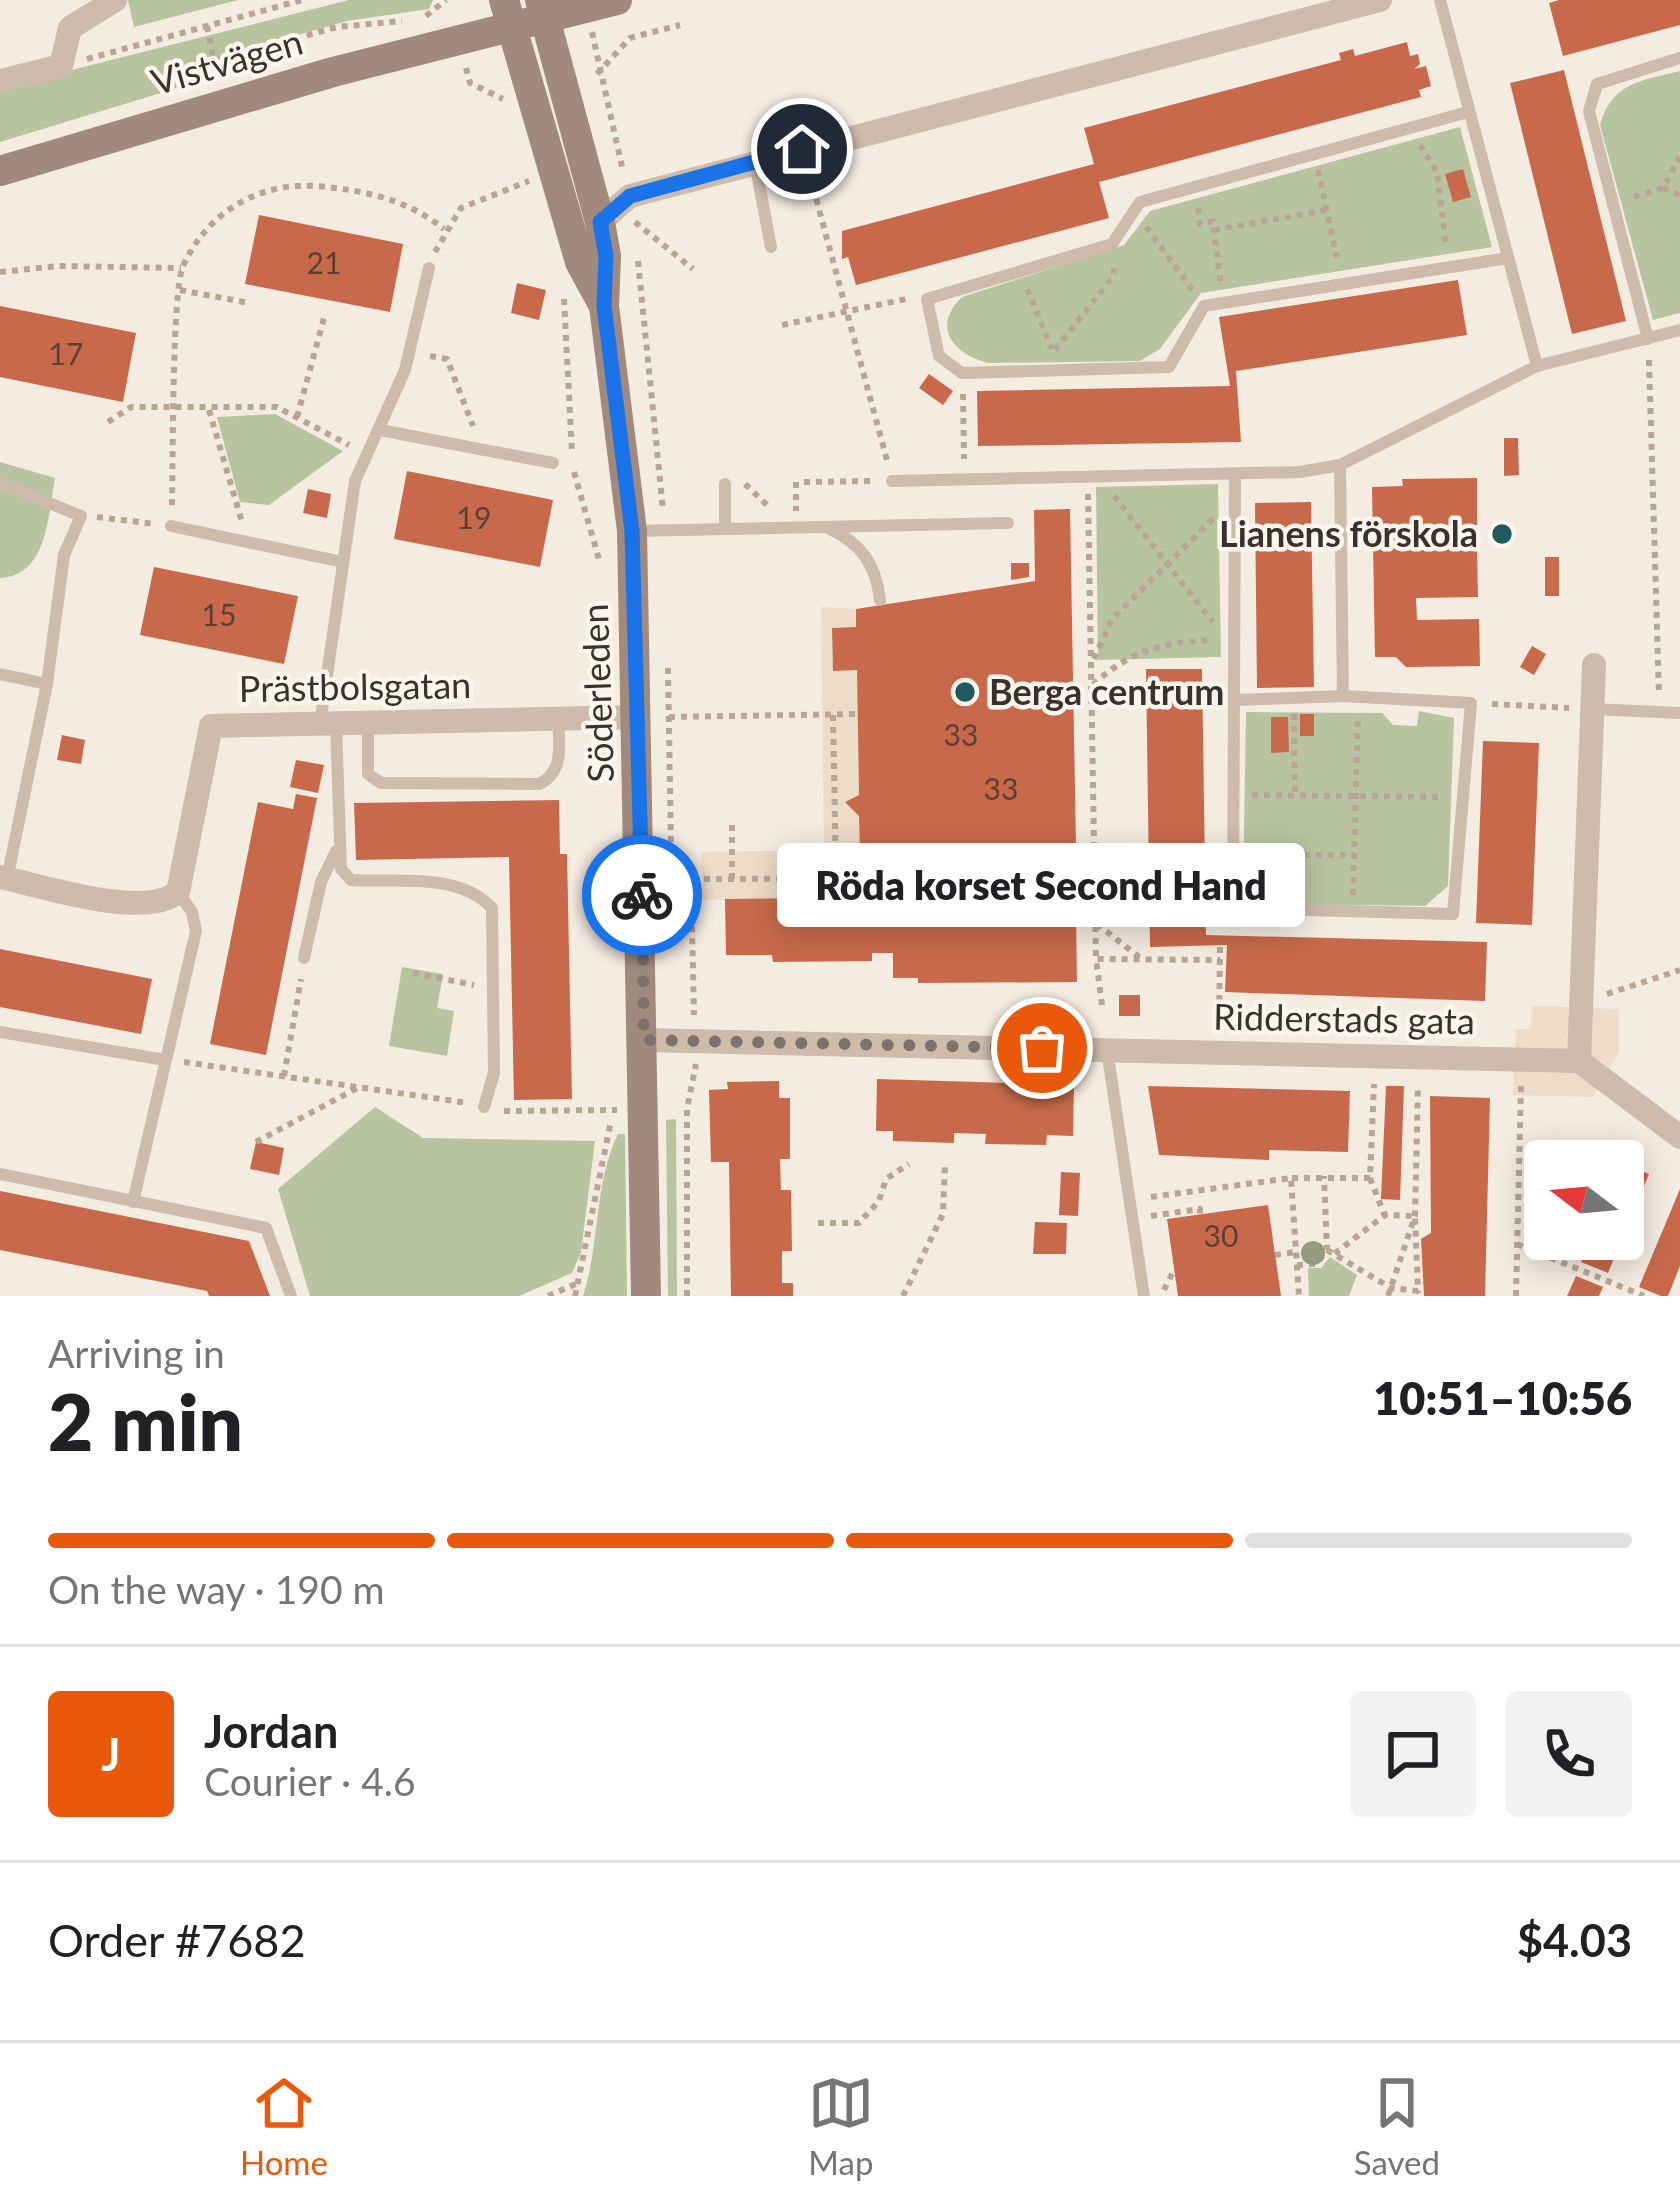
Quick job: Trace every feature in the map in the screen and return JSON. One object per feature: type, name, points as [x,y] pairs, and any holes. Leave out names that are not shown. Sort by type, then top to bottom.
[{"type":"main road","name":"Vistvägen","points":[[0,171],[459,39],[507,14],[617,0]]},
{"type":"main road","name":"Söderleden","points":[[542,9],[606,256],[604,306],[632,531],[646,1296]]},
{"type":"main road","name":"Söderleden","points":[[507,14],[580,262],[604,306]]},
{"type":"street","points":[[0,81],[61,66],[70,28],[115,0]]},
{"type":"street","points":[[600,222],[630,196],[1380,0]]},
{"type":"street","points":[[1594,665],[1579,1049],[1680,1137]]},
{"type":"street","name":"Prästbolsgatan","points":[[178,892],[211,726],[638,716]]},
{"type":"street","points":[[3,878],[148,905],[164,903],[178,892]]},
{"type":"street","name":"Ridderstads gata","points":[[644,1040],[1522,1060],[1579,1049]]},
{"type":"lane","points":[[1440,0],[1537,366]]},
{"type":"lane","points":[[1648,339],[1589,111],[1597,84],[1680,58]]},
{"type":"lane","points":[[1468,112],[1139,202],[1112,244],[927,299],[939,356],[962,373],[1168,367],[1204,306],[1508,258]]},
{"type":"lane","points":[[755,163],[771,247]]},
{"type":"lane","points":[[429,268],[409,352],[355,481],[328,724],[336,850],[340,869],[351,880],[458,885],[477,892],[492,908],[494,1072],[484,1107]]},
{"type":"lane","points":[[892,481],[1234,474],[1340,465],[1537,366],[1680,330]]},
{"type":"lane","points":[[380,430],[553,463]]},
{"type":"lane","points":[[1340,465],[1343,696]]},
{"type":"lane","points":[[1234,474],[1233,908],[1453,914],[1471,703],[1343,696],[1235,700]]},
{"type":"lane","points":[[0,483],[81,516],[64,555],[47,684],[3,878]]},
{"type":"lane","points":[[725,484],[725,528]]},
{"type":"lane","points":[[632,531],[1008,523]]},
{"type":"lane","points":[[171,526],[343,562]]},
{"type":"lane","points":[[822,526],[859,545],[878,581],[880,600]]},
{"type":"lane","points":[[0,674],[47,684]]},
{"type":"lane","points":[[1592,709],[1680,713]]},
{"type":"lane","points":[[368,723],[368,774],[381,783],[539,784],[550,779],[559,761],[558,718]]},
{"type":"lane","points":[[304,958],[321,882],[336,850]]},
{"type":"lane","points":[[133,1202],[196,931],[192,912],[178,892]]},
{"type":"lane","points":[[0,1032],[165,1060]]},
{"type":"lane","points":[[1107,1050],[1144,1296]]},
{"type":"lane","points":[[0,1174],[266,1228],[291,1296]]},
{"type":"path","points":[[61,66],[302,0]]},
{"type":"path","points":[[207,26],[214,62],[338,27],[426,16],[448,0],[470,83],[508,102],[532,95]]},
{"type":"path","points":[[563,86],[598,74],[630,38],[680,25]]},
{"type":"path","points":[[1409,127],[1437,172],[1447,218],[1446,267]]},
{"type":"path","points":[[802,149],[892,481],[804,482]]},
{"type":"path","points":[[1315,153],[1342,284]]},
{"type":"path","points":[[1663,188],[1680,156]]},
{"type":"path","points":[[429,268],[444,230],[461,208],[538,178]]},
{"type":"path","points":[[1194,187],[1201,224],[1213,221],[1223,302]]},
{"type":"path","points":[[81,516],[171,526],[181,268],[237,200],[270,188],[346,189],[391,199],[422,212],[444,230]]},
{"type":"path","points":[[1613,203],[1663,188],[1680,195]]},
{"type":"path","points":[[1139,202],[1146,229],[1204,306]]},
{"type":"path","points":[[1214,230],[1327,211]]},
{"type":"path","points":[[633,220],[693,268]]},
{"type":"path","points":[[1020,271],[1053,352],[1112,278],[1112,244],[1146,229]]},
{"type":"path","points":[[0,272],[58,266],[181,268]]},
{"type":"path","points":[[562,288],[575,487],[603,575]]},
{"type":"path","points":[[180,290],[249,303]]},
{"type":"path","points":[[782,325],[902,298],[927,299]]},
{"type":"path","points":[[297,417],[324,318]]},
{"type":"path","points":[[1648,339],[1660,712]]},
{"type":"path","points":[[409,352],[447,359],[474,424],[470,447]]},
{"type":"path","points":[[962,373],[964,478]]},
{"type":"path","points":[[108,422],[131,407],[277,407],[333,439],[369,452]]},
{"type":"path","points":[[209,410],[248,542]]},
{"type":"path","points":[[1093,476],[1226,640],[1144,649],[1115,664],[1093,686]]},
{"type":"path","points":[[1093,476],[1096,958],[1102,1005]]},
{"type":"path","points":[[1092,662],[1112,619],[1234,498]]},
{"type":"path","points":[[1352,911],[1359,697]]},
{"type":"path","points":[[1294,699],[1295,795]]},
{"type":"path","points":[[1471,703],[1592,709]]},
{"type":"path","points":[[669,717],[857,714]]},
{"type":"path","points":[[833,715],[836,878]]},
{"type":"path","points":[[1233,796],[1465,797]]},
{"type":"path","points":[[732,825],[732,879]]},
{"type":"path","points":[[986,849],[986,878]]},
{"type":"path","points":[[1267,908],[1269,855],[1354,855]]},
{"type":"path","points":[[691,879],[1096,878]]},
{"type":"path","points":[[1096,923],[1141,959]]},
{"type":"path","points":[[1219,1052],[1220,945]]},
{"type":"path","points":[[284,1076],[304,958]]},
{"type":"path","points":[[1096,958],[1220,960]]},
{"type":"path","points":[[1579,1049],[1606,995],[1680,970]]},
{"type":"path","points":[[413,973],[493,989]]},
{"type":"path","points":[[1376,1056],[1370,1178],[1385,1215]]},
{"type":"path","points":[[165,1060],[364,1084],[508,1112],[614,1110],[575,1296]]},
{"type":"path","points":[[1516,1296],[1522,1060]]},
{"type":"path","points":[[256,1142],[364,1084]]},
{"type":"path","points":[[686,1109],[687,1296]]},
{"type":"path","points":[[1330,1252],[1389,1292],[1418,1291],[1417,1113]]},
{"type":"path","points":[[818,1223],[859,1223],[879,1201],[886,1179],[908,1164]]},
{"type":"path","points":[[902,1296],[943,1214],[945,1165]]},
{"type":"path","points":[[1324,1176],[1330,1252]]},
{"type":"path","points":[[1148,1197],[1292,1178],[1370,1178]]},
{"type":"path","points":[[1292,1178],[1299,1296]]},
{"type":"path","points":[[1150,1216],[1199,1209],[1200,1214]]},
{"type":"path","points":[[1297,1264],[1316,1264],[1385,1215],[1414,1216]]},
{"type":"path","points":[[1389,1292],[1414,1216]]},
{"type":"path","points":[[1517,1244],[1644,1296]]},
{"type":"path","points":[[1275,1255],[1296,1252]]},
{"type":"path","points":[[1159,1271],[1174,1270],[1162,1293]]},
{"type":"path","points":[[548,1296],[580,1282]]},
{"type":"green space","points":[[128,0],[238,0],[134,27]]},
{"type":"green space","points":[[349,0],[433,0],[429,9],[347,21],[223,56],[174,89],[0,142],[0,88]]},
{"type":"green space","points":[[1680,71],[1680,313],[1653,320],[1600,125],[1620,92]]},
{"type":"green space","points":[[1460,127],[1492,247],[1201,293],[1160,349],[1140,361],[988,363],[965,353],[950,338],[948,319],[962,297],[1124,245],[1150,211]]},
{"type":"green space","points":[[275,414],[343,451],[269,505],[240,502],[217,417]]},
{"type":"green space","points":[[0,462],[55,478],[37,555],[16,575],[0,578]]},
{"type":"green space","points":[[1218,484],[1221,657],[1098,660],[1096,487]]},
{"type":"green space","points":[[1419,711],[1454,718],[1448,886],[1425,906],[1260,904],[1243,891],[1246,712],[1382,713],[1393,725],[1417,726]]},
{"type":"green space","points":[[402,967],[443,974],[437,1008],[454,1011],[447,1056],[389,1046]]},
{"type":"green space","points":[[375,1107],[423,1138],[595,1141],[581,1252],[572,1273],[519,1296],[310,1296],[278,1189]]},
{"type":"green space","points":[[676,1119],[677,1296],[668,1296],[666,1120]]},
{"type":"green space","points":[[618,1134],[625,1134],[627,1296],[583,1296],[605,1173]]},
{"type":"green space","points":[[1330,1257],[1357,1275],[1349,1296],[1309,1296],[1308,1268],[1321,1268]]},
{"type":"shaded area","points":[[821,607],[856,609],[856,627],[832,628],[833,670],[857,670],[859,795],[845,802],[859,816],[860,851],[1076,847],[1076,911],[938,913],[928,887],[916,897],[835,898],[835,893],[821,893],[820,898],[702,900],[701,852],[824,850]]},
{"type":"shaded area","points":[[1532,1006],[1619,1009],[1619,1051],[1593,1097],[1513,1095],[1516,1029],[1531,1029]]},
{"type":"building","points":[[1680,0],[1680,25],[1563,56],[1549,3]]},
{"type":"building","points":[[1407,42],[1410,56],[1418,54],[1420,64],[1414,69],[1426,66],[1431,86],[1419,90],[1421,97],[1099,182],[1109,218],[856,285],[848,257],[842,259],[842,231],[1094,164],[1084,128],[1341,60],[1339,53],[1353,49],[1355,56]]},
{"type":"building","points":[[1564,70],[1626,321],[1572,334],[1510,83]]},
{"type":"building","points":[[1463,169],[1471,197],[1453,202],[1445,174]]},
{"type":"building","points":[[259,215],[403,244],[390,312],[245,284]]},
{"type":"building","points":[[1458,280],[1467,335],[1236,371],[1241,442],[978,446],[977,391],[1230,386],[1219,317]]},
{"type":"building","points":[[517,283],[546,290],[539,320],[511,313]]},
{"type":"building","points":[[0,306],[136,333],[123,402],[0,377]]},
{"type":"building","points":[[929,374],[953,391],[943,405],[919,388]]},
{"type":"building","points":[[1504,438],[1518,438],[1519,475],[1504,476]]},
{"type":"building","points":[[407,471],[553,500],[540,567],[394,539]]},
{"type":"building","points":[[1477,478],[1477,525],[1415,526],[1415,550],[1477,549],[1478,597],[1416,598],[1417,620],[1479,619],[1480,666],[1406,667],[1396,657],[1375,657],[1372,487],[1403,486],[1402,479]]},
{"type":"building","points":[[308,489],[331,494],[327,518],[303,513]]},
{"type":"building","points":[[1311,502],[1314,687],[1257,688],[1255,503]]},
{"type":"building","name":"Berga centrum","points":[[1070,509],[1076,847],[860,851],[859,816],[845,802],[859,795],[857,670],[833,671],[832,628],[856,627],[856,609],[1035,581],[1034,510]]},
{"type":"building","points":[[1545,557],[1559,557],[1559,596],[1545,596]]},
{"type":"building","points":[[1011,563],[1029,563],[1029,577],[1011,580]]},
{"type":"building","points":[[154,567],[298,596],[284,664],[140,635]]},
{"type":"building","points":[[1532,646],[1546,654],[1534,675],[1520,667]]},
{"type":"building","points":[[1146,669],[1202,669],[1206,935],[1487,942],[1485,1001],[1225,992],[1227,945],[1150,947]]},
{"type":"building","points":[[1300,714],[1314,714],[1314,736],[1300,736]]},
{"type":"building","points":[[1271,717],[1288,717],[1289,752],[1271,753]]},
{"type":"building","points":[[62,735],[85,740],[81,764],[57,760]]},
{"type":"building","points":[[1483,741],[1539,743],[1532,925],[1476,923]]},
{"type":"building","points":[[296,760],[324,765],[318,793],[290,787]]},
{"type":"building","points":[[296,794],[317,798],[266,1055],[210,1044],[258,802],[293,809]]},
{"type":"building","points":[[559,800],[560,854],[567,854],[572,1099],[514,1100],[509,857],[356,860],[354,803]]},
{"type":"building","points":[[928,887],[938,913],[1076,911],[1077,982],[918,983],[918,978],[893,978],[893,953],[872,953],[872,961],[773,962],[772,955],[726,955],[725,899],[820,898],[820,893],[835,893],[835,898],[916,897]]},
{"type":"building","points":[[0,949],[152,979],[141,1034],[0,1007]]},
{"type":"building","points":[[1119,995],[1140,995],[1140,1016],[1119,1016]]},
{"type":"building","points":[[877,1079],[1074,1085],[1073,1136],[1047,1135],[1046,1145],[985,1144],[986,1134],[954,1133],[954,1143],[893,1141],[893,1131],[876,1131]]},
{"type":"building","points":[[779,1081],[779,1098],[790,1098],[790,1159],[780,1159],[781,1190],[791,1190],[792,1251],[782,1251],[782,1283],[793,1283],[793,1296],[731,1296],[729,1162],[711,1162],[709,1090],[728,1089],[727,1082]]},
{"type":"building","points":[[1148,1086],[1350,1091],[1348,1152],[1269,1150],[1269,1160],[1159,1155]]},
{"type":"building","points":[[1386,1086],[1404,1086],[1400,1200],[1381,1199]]},
{"type":"building","points":[[1430,1096],[1490,1098],[1485,1296],[1424,1296],[1421,1239],[1431,1233]]},
{"type":"building","points":[[256,1142],[284,1148],[279,1175],[250,1169]]},
{"type":"building","points":[[1061,1172],[1080,1173],[1078,1216],[1059,1215]]},
{"type":"building","points":[[1680,1189],[1680,1266],[1668,1296],[1661,1296],[1639,1287]]},
{"type":"building","points":[[0,1191],[249,1241],[270,1296],[209,1296],[207,1291],[0,1250]]},
{"type":"building","points":[[1268,1205],[1281,1296],[1178,1296],[1167,1219]]},
{"type":"building","points":[[1035,1222],[1067,1223],[1066,1254],[1033,1254]]},
{"type":"building","points":[[1582,1260],[1613,1260],[1608,1273]]},
{"type":"building","points":[[1576,1276],[1603,1287],[1599,1296],[1567,1296]]},
{"type":"way so far","points":[[642,895],[644,1040],[1042,1048]]},
{"type":"place","name":"Lianens förskola","points":[[1502,534]]},
{"type":"place","name":"Berga centrum","points":[[965,692]]},
{"type":"place","name":"Röda korset Second Hand","points":[[1042,1048]]},
{"type":"route","points":[[642,895],[632,531],[604,306],[606,256],[600,222],[630,196],[802,149]]}]
